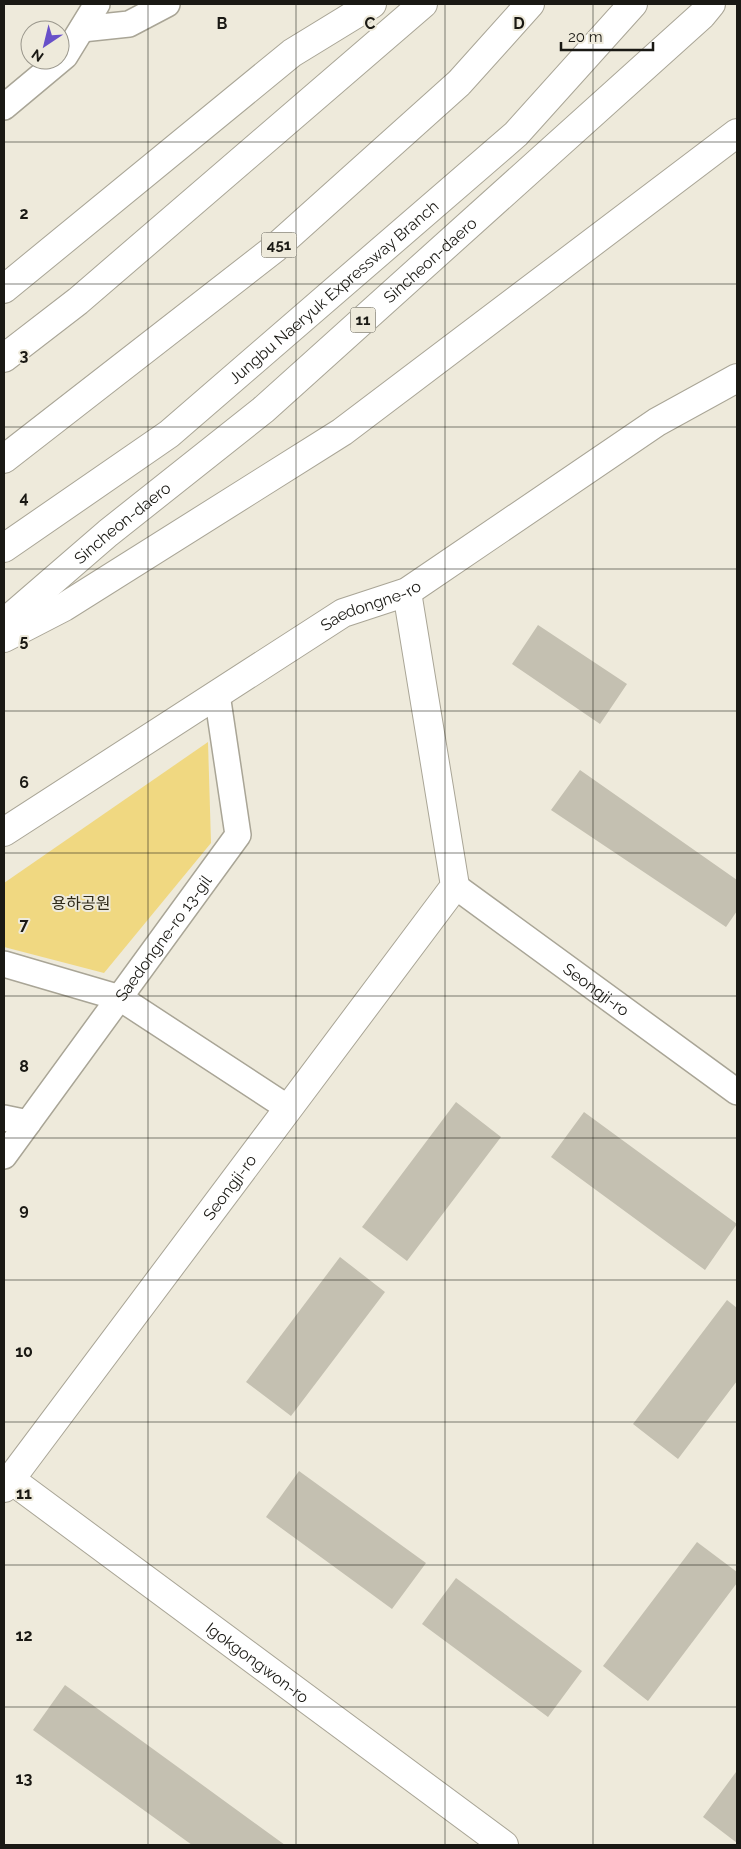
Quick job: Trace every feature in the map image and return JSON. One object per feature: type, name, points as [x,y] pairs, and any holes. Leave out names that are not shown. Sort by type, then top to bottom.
[{"type":"main road","points":[[4,289],[292,53],[372,4]]},
{"type":"main road","points":[[4,358],[78,300],[423,4]]},
{"type":"main road","name":"451","points":[[4,459],[274,249],[459,84],[530,4]]},
{"type":"main road","name":"Jungbu Naeryuk Expressway Branch","points":[[4,548],[169,434],[516,134],[633,4]]},
{"type":"main road","name":"Sincheon-daero","points":[[4,624],[108,533],[263,410],[702,16],[711,4]]},
{"type":"main road","points":[[4,638],[64,608],[342,432],[737,133]]},
{"type":"main road","name":"Saedongne-ro","points":[[4,832],[343,613],[407,592],[658,422],[737,378]]},
{"type":"main road","points":[[407,592],[455,886]]},
{"type":"main road","name":"Seongji-ro","points":[[6,1481],[455,886]]},
{"type":"main road","name":"Igokgongwon-ro","points":[[6,1481],[504,1845]]},
{"type":"street","points":[[4,107],[65,56],[97,4]]},
{"type":"street","points":[[82,29],[130,24],[167,4]]},
{"type":"street","name":"Saedongne-ro 13-gil","points":[[4,1156],[238,835],[217,694]]},
{"type":"street","name":"Seongji-ro","points":[[455,886],[737,1092]]},
{"type":"street","points":[[4,964],[120,998],[288,1108]]},
{"type":"street","points":[[4,1118],[28,1123]]},
{"type":"green space","name":"용하공원","points":[[208,742],[211,843],[104,973],[4,947],[4,883]]},
{"type":"building","points":[[538,625],[627,684],[600,724],[512,664]]},
{"type":"building","points":[[580,770],[737,880],[737,911],[726,927],[551,810]]},
{"type":"building","points":[[456,1102],[501,1137],[407,1261],[362,1227]]},
{"type":"building","points":[[584,1112],[737,1224],[705,1270],[551,1157]]},
{"type":"building","points":[[340,1257],[385,1292],[291,1416],[246,1382]]},
{"type":"building","points":[[727,1300],[737,1308],[737,1381],[678,1459],[633,1424]]},
{"type":"building","points":[[299,1471],[426,1563],[392,1609],[266,1517]]},
{"type":"building","points":[[697,1542],[737,1572],[737,1583],[648,1701],[603,1666]]},
{"type":"building","points":[[456,1578],[582,1671],[548,1717],[422,1624]]},
{"type":"building","points":[[65,1685],[285,1845],[192,1845],[33,1730]]},
{"type":"building","points":[[737,1773],[737,1843],[703,1817]]}]
